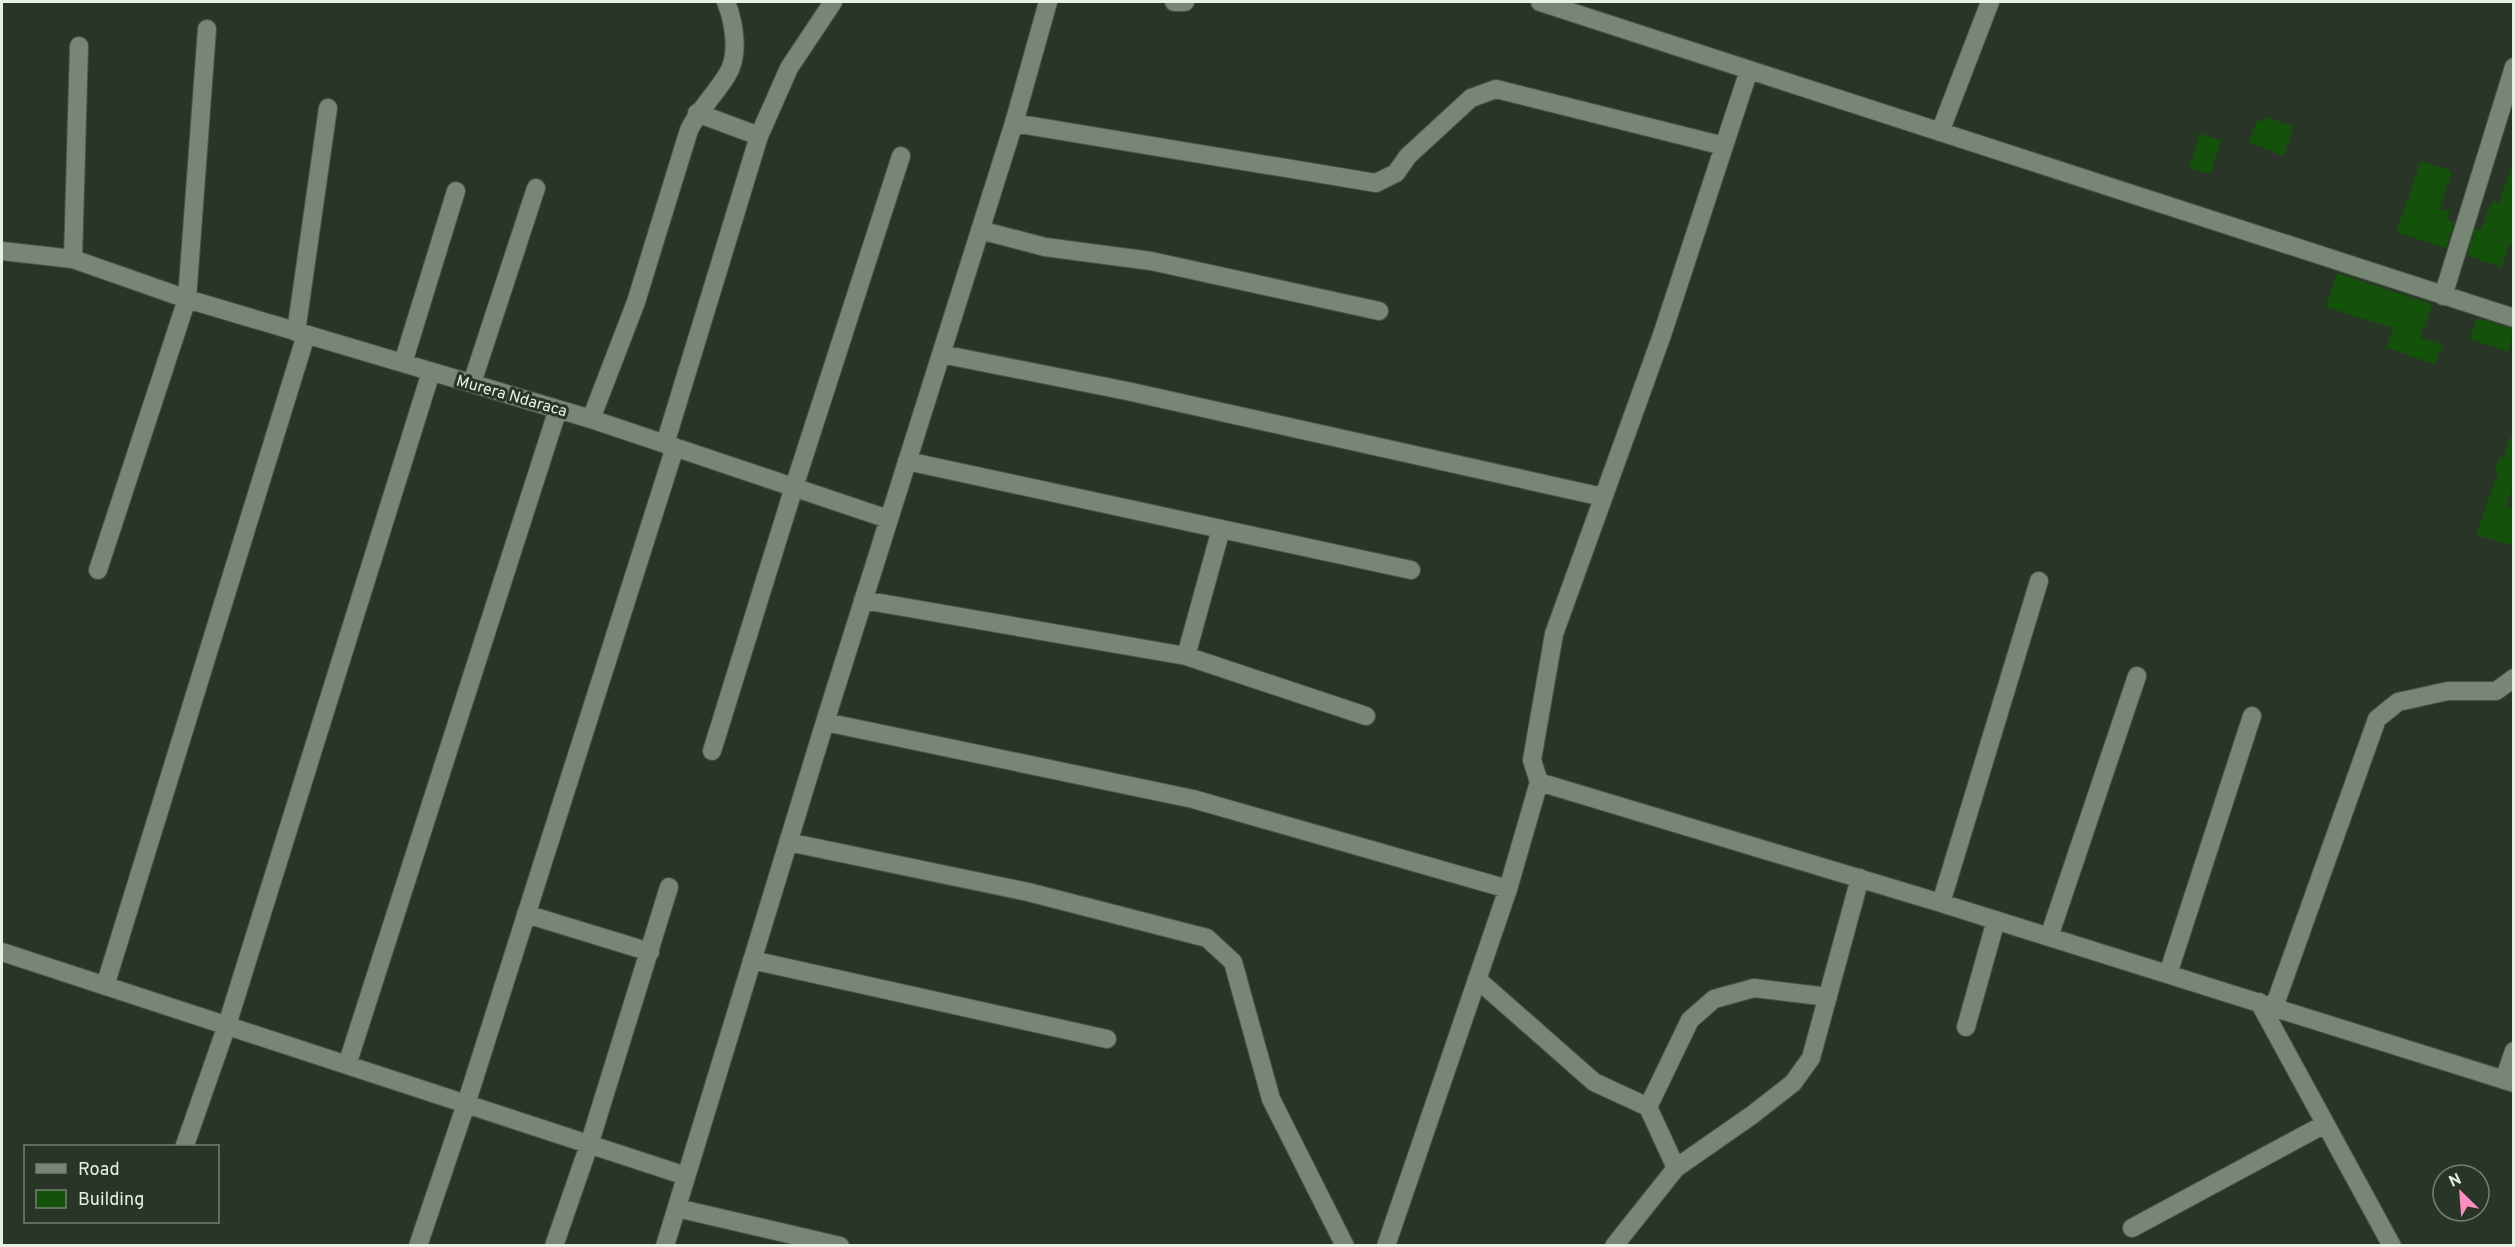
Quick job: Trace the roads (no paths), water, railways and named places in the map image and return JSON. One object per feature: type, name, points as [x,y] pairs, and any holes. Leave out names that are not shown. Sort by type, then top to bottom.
[{"type":"street","points":[[591,419],[636,302],[689,130],[697,113],[729,73],[734,59],[733,21],[726,2]]},
{"type":"street","points":[[418,1245],[466,1104],[526,914],[670,445],[759,136],[789,68],[833,2]]},
{"type":"street","points":[[665,1245],[888,519],[1014,123],[1048,2]]},
{"type":"street","points":[[1174,2],[1185,2]]},
{"type":"street","points":[[1540,2],[1579,8],[1749,70],[2514,318]]},
{"type":"street","points":[[1940,132],[1990,2]]},
{"type":"street","points":[[98,570],[187,300],[207,29]]},
{"type":"street","points":[[74,259],[79,46]]},
{"type":"street","points":[[2443,296],[2514,67]]},
{"type":"street","points":[[1386,1245],[1508,888],[1539,783],[1532,760],[1554,634],[1662,334],[1749,70]]},
{"type":"street","points":[[1014,123],[1376,183],[1396,173],[1408,156],[1471,98],[1496,89],[1724,146]]},
{"type":"street","points":[[105,986],[301,333],[328,108]]},
{"type":"street","points":[[697,113],[759,136]]},
{"type":"street","points":[[712,751],[901,156]]},
{"type":"street","points":[[472,384],[536,188]]},
{"type":"street","points":[[403,363],[456,191]]},
{"type":"street","points":[[980,230],[1045,247],[1151,261],[1379,311]]},
{"type":"street","name":"Murera Ndaraca","points":[[2,251],[74,259],[187,300],[591,419],[888,519]]},
{"type":"street","points":[[941,354],[1126,391],[1603,497]]},
{"type":"street","points":[[185,1145],[227,1025],[430,372]]},
{"type":"street","points":[[347,1065],[558,409]]},
{"type":"street","points":[[907,461],[1411,570]]},
{"type":"street","points":[[1186,656],[1221,529]]},
{"type":"street","points":[[1941,903],[2039,581]]},
{"type":"street","points":[[863,600],[1186,656],[1366,716]]},
{"type":"street","points":[[2049,937],[2137,676]]},
{"type":"street","points":[[2392,1245],[2325,1124],[2266,1005],[2377,719],[2398,702],[2448,691],[2496,691],[2514,678]]},
{"type":"street","points":[[2168,974],[2252,716]]},
{"type":"street","points":[[825,722],[1193,799],[1508,888]]},
{"type":"street","points":[[1539,783],[1860,878],[2509,1081],[2514,1051]]},
{"type":"street","points":[[788,842],[1028,892],[1207,938],[1233,962],[1271,1099],[1345,1245]]},
{"type":"street","points":[[1614,1245],[1676,1168],[1752,1115],[1792,1083],[1811,1058],[1860,878]]},
{"type":"street","points":[[554,1245],[589,1145],[669,887]]},
{"type":"street","points":[[526,914],[650,952]]},
{"type":"street","points":[[1966,1027],[1996,920]]},
{"type":"street","points":[[2,952],[686,1176]]},
{"type":"street","points":[[752,960],[1107,1039]]},
{"type":"street","points":[[1477,979],[1594,1083],[1648,1107],[1676,1168]]},
{"type":"street","points":[[1648,1107],[1690,1020],[1714,999],[1754,988],[1828,997]]},
{"type":"street","points":[[2132,1228],[2325,1124]]},
{"type":"street","points":[[677,1208],[781,1238],[840,1245]]}]
